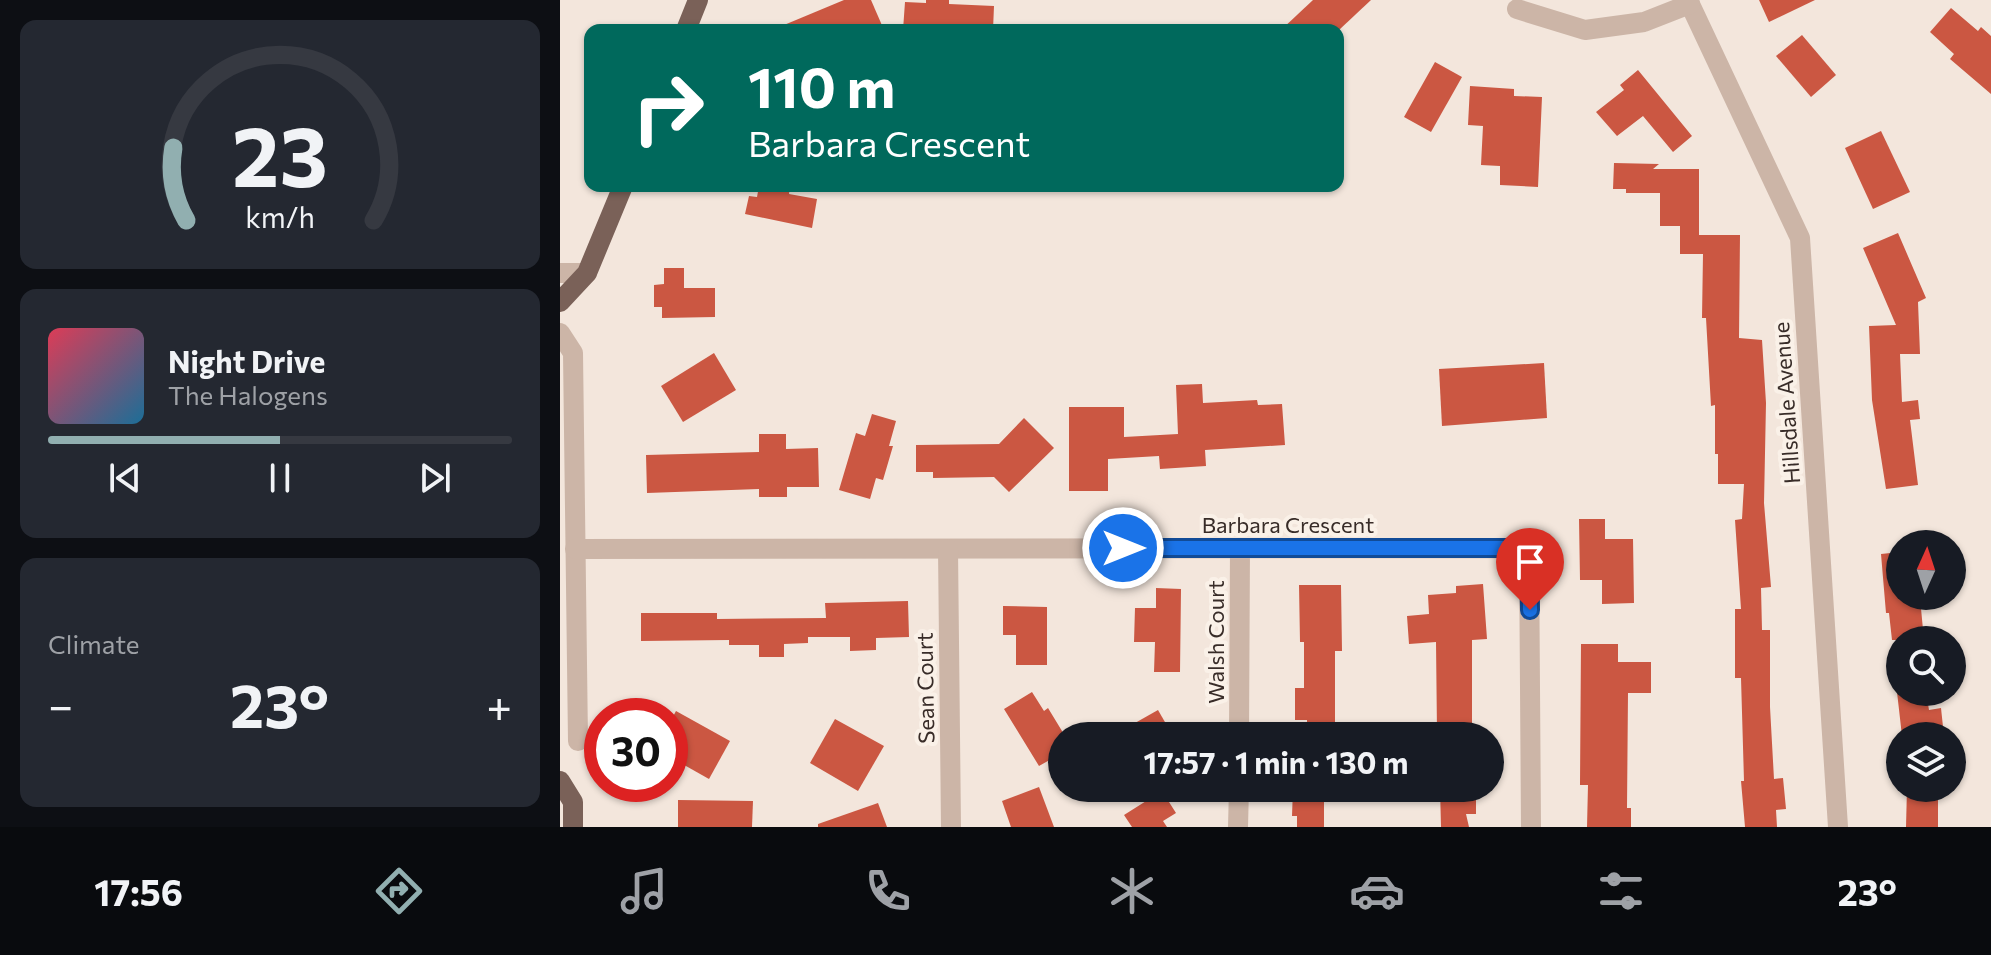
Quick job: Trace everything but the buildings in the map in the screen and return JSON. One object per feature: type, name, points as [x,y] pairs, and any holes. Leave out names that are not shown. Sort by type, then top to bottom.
[{"type":"main road","points":[[688,24],[698,0]]},
{"type":"main road","points":[[560,302],[587,273],[621,192]]},
{"type":"main road","points":[[560,781],[573,802],[573,827]]},
{"type":"street","points":[[1517,9],[1585,30],[1644,22],[1689,2]]},
{"type":"street","name":"Hillsdale Avenue","points":[[1689,2],[1800,238],[1838,827]]},
{"type":"street","points":[[560,273],[587,273]]},
{"type":"street","points":[[560,333],[573,353],[578,741]]},
{"type":"street","name":"Walsh Court","points":[[1239,722],[1240,548]]},
{"type":"street","name":"Barbara Crescent","points":[[575,549],[1529,548],[1531,827]]},
{"type":"street","name":"Sean Court","points":[[948,549],[951,827]]},
{"type":"street","points":[[1238,827],[1239,802]]},
{"type":"route","points":[[1123,548],[1529,548],[1530,610]]}]
